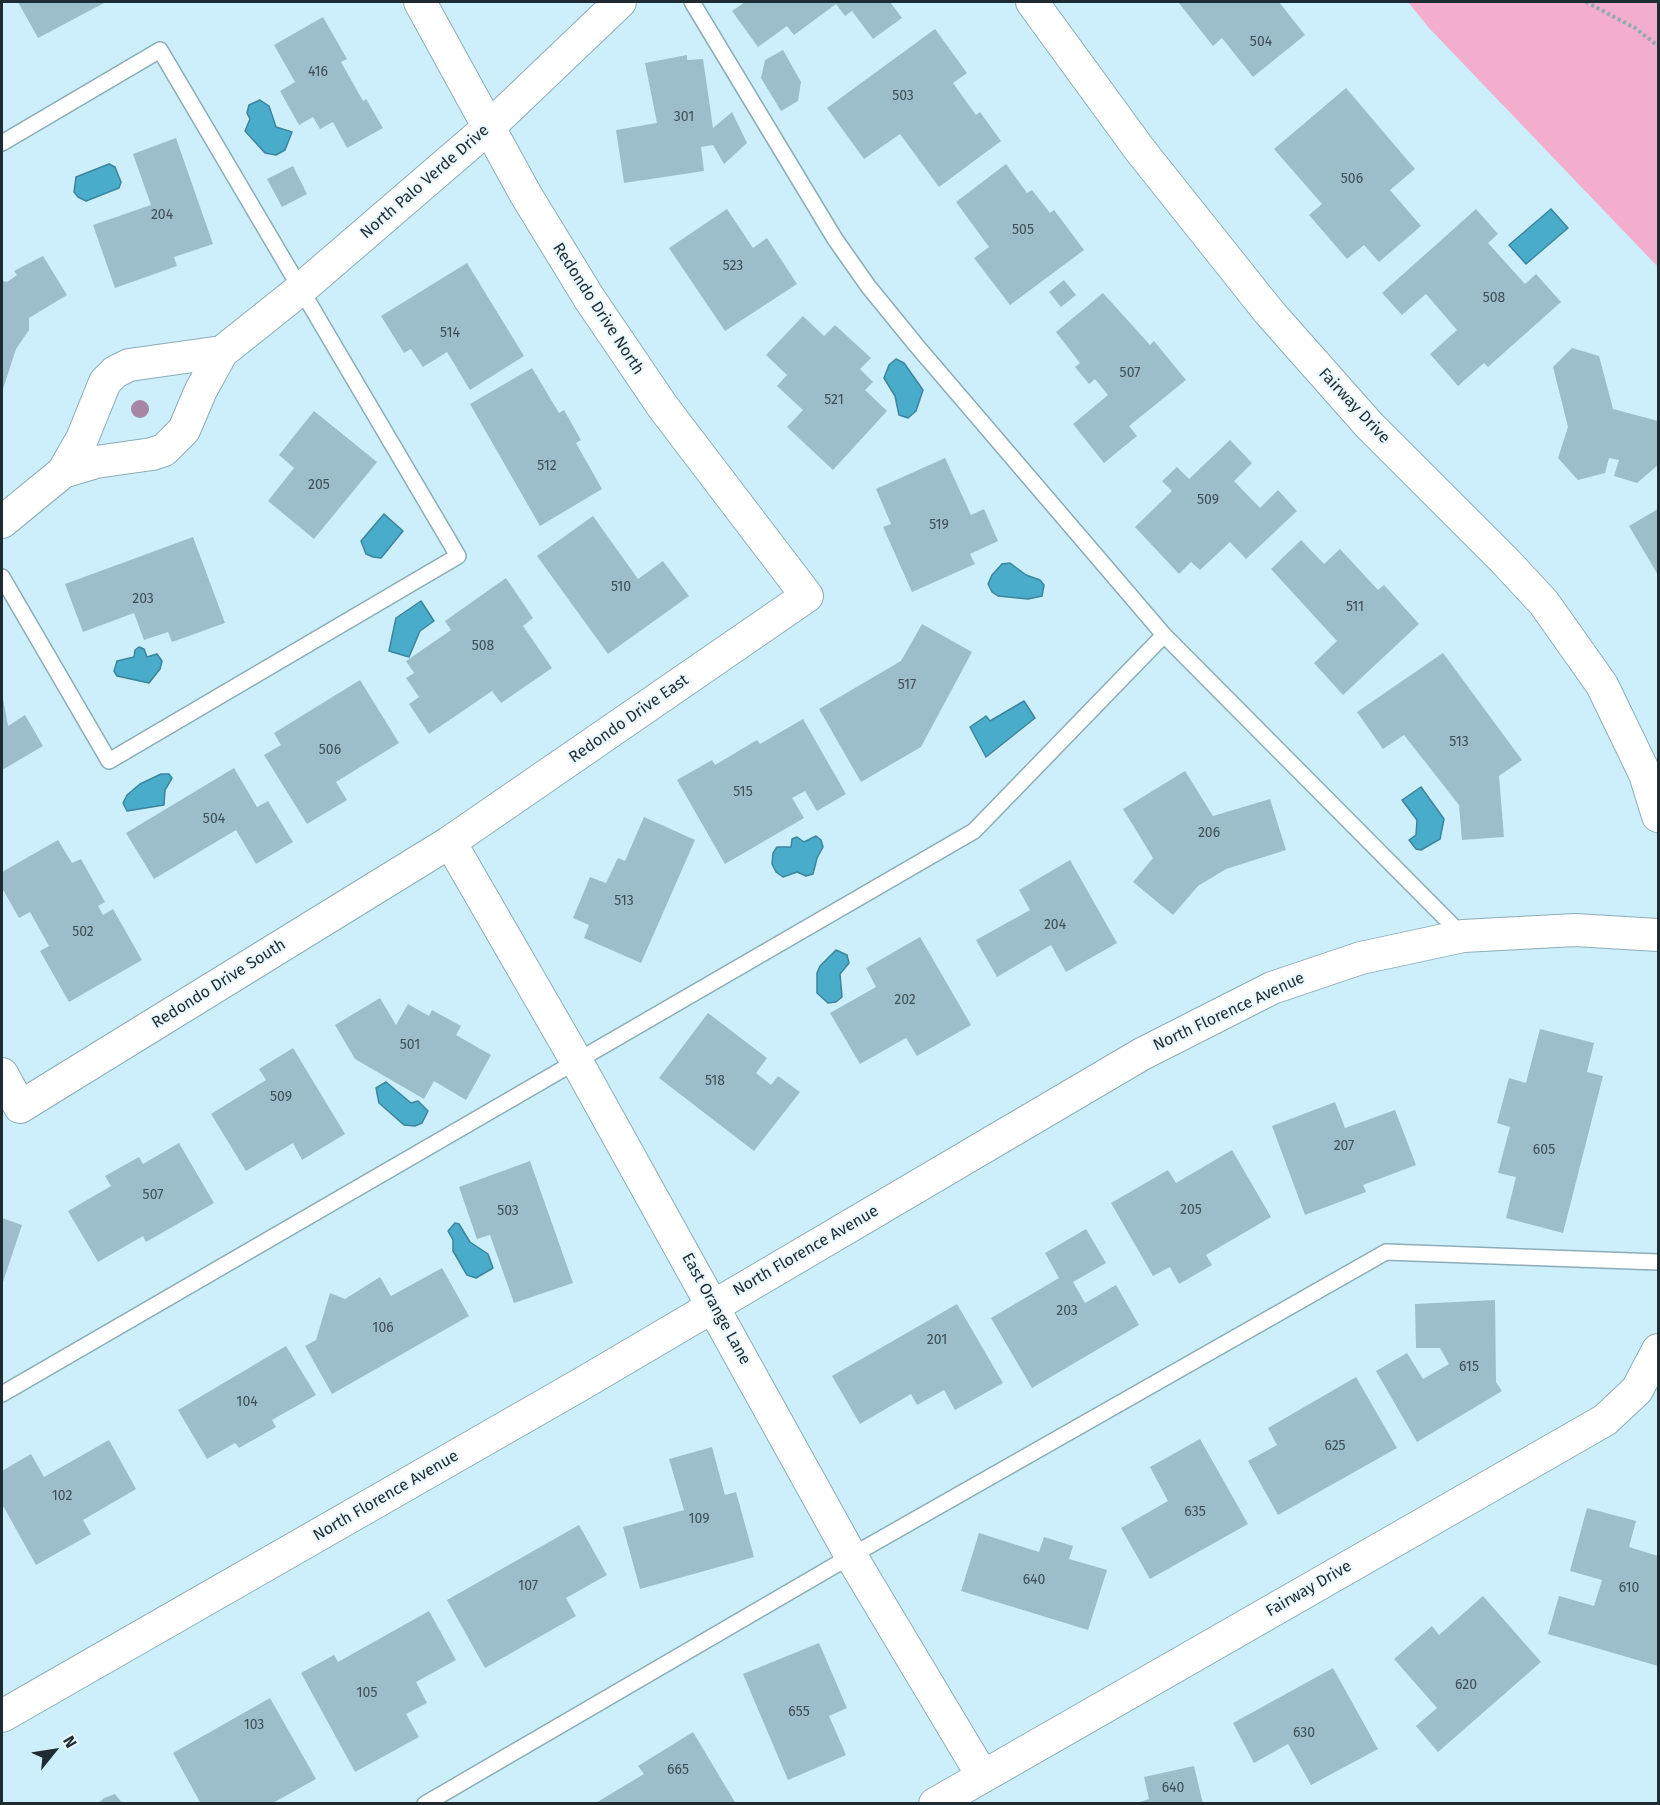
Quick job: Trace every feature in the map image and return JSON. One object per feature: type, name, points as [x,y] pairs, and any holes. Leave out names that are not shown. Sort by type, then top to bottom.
[{"type":"street","name":"Redondo Drive North","points":[[420,2],[553,242],[622,349],[724,489],[807,596]]},
{"type":"street","name":"North Palo Verde Drive","points":[[63,472],[96,462],[152,454],[164,450],[184,430],[207,377],[222,352],[301,289],[488,128],[620,2]]},
{"type":"street","name":"Fairway Drive","points":[[1032,2],[1140,150],[1269,312],[1369,425],[1544,603],[1602,685],[1645,774],[1659,816]]},
{"type":"street","name":"North Palo Verde Drive","points":[[2,522],[63,472],[82,439],[105,382],[115,372],[129,365],[222,352]]},
{"type":"street","name":"Redondo Drive East","points":[[450,842],[807,596]]},
{"type":"street","name":"East Orange Lane","points":[[450,842],[714,1305],[851,1556],[982,1775]]},
{"type":"street","name":"Redondo Drive South","points":[[2,1074],[20,1107],[450,842]]},
{"type":"street","name":"North Florence Avenue","points":[[2,1716],[714,1305],[1142,1054],[1272,988],[1320,970],[1403,947],[1463,936],[1575,930],[1659,935]]},
{"type":"street","name":"Fairway Drive","points":[[935,1803],[1605,1420],[1637,1390],[1659,1350]]},
{"type":"lane","points":[[692,2],[795,176],[868,286],[1164,635],[1463,936]]},
{"type":"lane","points":[[2,143],[160,50],[458,556],[109,761],[2,578]]},
{"type":"lane","points":[[2,1394],[974,831],[1164,635]]},
{"type":"lane","points":[[425,1803],[851,1556],[1386,1252],[1659,1262]]},
{"type":"path","points":[[1586,2],[1635,28],[1659,46]]},
{"type":"shaded area","points":[[1408,2],[1658,2],[1658,267],[1429,28]]},
{"type":"water","points":[[260,100],[269,106],[276,127],[292,132],[285,150],[276,155],[265,153],[245,131],[250,119],[247,113],[249,105]]},
{"type":"water","points":[[109,164],[115,167],[121,182],[119,188],[86,201],[78,197],[74,192],[76,177]]},
{"type":"water","points":[[1551,209],[1568,228],[1526,264],[1509,245]]},
{"type":"water","points":[[896,359],[904,363],[923,390],[916,411],[908,418],[899,415],[895,396],[884,378],[889,365]]},
{"type":"water","points":[[384,514],[403,531],[381,558],[373,557],[366,554],[361,541]]},
{"type":"water","points":[[1010,563],[1026,575],[1040,580],[1044,585],[1042,596],[1028,599],[998,596],[992,592],[988,584],[992,575],[1002,564]]},
{"type":"water","points":[[421,601],[434,621],[420,631],[409,657],[389,651],[396,618]]},
{"type":"water","points":[[139,647],[144,649],[147,657],[157,654],[162,661],[160,669],[149,683],[117,676],[114,671],[117,661],[134,657],[135,650]]},
{"type":"water","points":[[1024,701],[1035,718],[986,757],[970,727],[986,716],[990,721]]},
{"type":"water","points":[[161,774],[169,774],[172,778],[165,790],[164,805],[127,811],[123,803],[127,795],[140,784]]},
{"type":"water","points":[[1421,787],[1444,819],[1440,839],[1421,850],[1416,849],[1409,840],[1416,835],[1417,820],[1402,800]]},
{"type":"water","points":[[816,836],[821,840],[823,847],[817,858],[813,874],[806,876],[797,872],[783,877],[776,872],[772,864],[773,853],[777,847],[791,847],[792,839],[797,837],[804,842]]},
{"type":"water","points":[[836,950],[847,955],[849,963],[840,974],[842,997],[836,1002],[828,1003],[817,993],[817,973],[820,966]]},
{"type":"water","points":[[386,1082],[411,1103],[418,1101],[428,1111],[422,1123],[415,1126],[404,1125],[379,1103],[376,1088]]},
{"type":"water","points":[[455,1223],[459,1224],[470,1242],[488,1254],[493,1268],[476,1278],[467,1275],[453,1251],[453,1240],[448,1231]]},
{"type":"building","points":[[18,2],[106,2],[38,38]]},
{"type":"building","points":[[745,2],[890,2],[902,18],[873,39],[852,11],[845,16],[836,4],[794,35],[787,26],[758,47],[732,11]]},
{"type":"building","points":[[1178,2],[1279,2],[1305,35],[1253,77],[1222,38],[1213,46]]},
{"type":"building","points":[[323,17],[347,59],[341,62],[363,101],[366,99],[383,128],[347,148],[333,122],[320,129],[313,117],[299,125],[280,91],[295,82],[274,45]]},
{"type":"building","points":[[935,29],[967,73],[953,83],[976,115],[980,112],[1001,141],[939,187],[900,134],[864,159],[827,108]]},
{"type":"building","points":[[783,50],[801,82],[798,101],[781,111],[761,78],[765,60]]},
{"type":"building","points":[[687,55],[687,60],[703,59],[713,128],[732,112],[747,143],[724,164],[713,145],[701,147],[704,171],[624,183],[616,130],[657,123],[645,63]]},
{"type":"building","points":[[1346,88],[1415,169],[1390,190],[1421,226],[1379,262],[1364,245],[1347,259],[1309,215],[1322,204],[1274,149]]},
{"type":"building","points":[[176,138],[213,244],[174,257],[177,266],[115,288],[93,225],[151,205],[133,154]]},
{"type":"building","points":[[1006,164],[1027,193],[1032,190],[1050,213],[1054,210],[1084,250],[1010,305],[974,258],[989,247],[956,202]]},
{"type":"building","points":[[293,166],[307,194],[282,207],[267,179]]},
{"type":"building","points":[[727,209],[753,248],[767,238],[797,284],[725,331],[669,248]]},
{"type":"building","points":[[1476,209],[1498,234],[1488,243],[1525,284],[1536,274],[1561,302],[1488,367],[1484,363],[1458,386],[1430,354],[1457,330],[1426,294],[1402,315],[1382,293]]},
{"type":"building","points":[[43,256],[67,295],[29,318],[29,330],[16,349],[2,392],[2,281],[7,282],[17,275],[14,271]]},
{"type":"building","points":[[467,263],[524,356],[470,390],[447,352],[423,367],[411,349],[404,353],[381,316]]},
{"type":"building","points":[[1064,280],[1076,295],[1061,307],[1049,292]]},
{"type":"building","points":[[1103,293],[1150,345],[1154,341],[1186,380],[1129,426],[1137,436],[1104,463],[1073,424],[1108,395],[1095,379],[1089,384],[1075,367],[1080,363],[1056,332]]},
{"type":"building","points":[[803,316],[824,336],[835,325],[871,358],[860,369],[873,382],[865,390],[887,411],[833,470],[787,427],[803,410],[777,386],[787,375],[766,355]]},
{"type":"building","points":[[1572,348],[1599,356],[1613,409],[1658,421],[1658,465],[1637,483],[1614,476],[1619,460],[1609,458],[1605,473],[1578,480],[1558,458],[1568,427],[1553,367]]},
{"type":"building","points":[[532,368],[559,413],[564,410],[581,440],[576,443],[602,489],[540,526],[470,404]]},
{"type":"building","points":[[314,411],[377,462],[314,539],[268,501],[294,468],[279,455]]},
{"type":"building","points":[[1230,440],[1252,463],[1234,481],[1260,508],[1278,490],[1297,511],[1246,559],[1230,542],[1200,570],[1191,562],[1179,574],[1135,527],[1172,491],[1162,481],[1177,467],[1189,479]]},
{"type":"building","points":[[945,458],[971,515],[984,509],[998,541],[970,554],[975,564],[912,592],[883,527],[891,524],[876,489]]},
{"type":"building","points":[[1658,509],[1658,575],[1629,526]]},
{"type":"building","points":[[593,516],[638,579],[663,561],[689,596],[608,654],[537,556]]},
{"type":"building","points":[[193,537],[225,623],[172,642],[168,632],[144,640],[134,613],[83,632],[65,584]]},
{"type":"building","points":[[1301,540],[1324,564],[1340,549],[1378,590],[1384,585],[1419,624],[1343,695],[1314,663],[1337,641],[1271,569]]},
{"type":"building","points":[[506,578],[533,618],[523,626],[552,668],[501,703],[492,691],[429,734],[409,704],[419,697],[406,678],[414,673],[406,661],[451,630],[445,621]]},
{"type":"building","points":[[922,624],[972,652],[921,747],[861,782],[819,709],[901,661]]},
{"type":"building","points":[[1443,653],[1522,760],[1499,776],[1504,837],[1462,840],[1459,805],[1404,735],[1383,749],[1357,712]]},
{"type":"building","points":[[360,680],[399,743],[336,782],[347,800],[307,824],[264,755],[281,745],[274,733]]},
{"type":"building","points":[[2,693],[8,726],[25,715],[43,746],[2,770]]},
{"type":"building","points":[[803,719],[846,794],[817,811],[805,791],[792,798],[804,818],[725,864],[677,780],[712,760],[715,765],[757,740],[760,744]]},
{"type":"building","points":[[234,768],[257,807],[268,801],[293,842],[256,864],[236,830],[154,879],[126,833]]},
{"type":"building","points":[[1185,771],[1213,816],[1270,799],[1286,850],[1226,869],[1198,886],[1173,915],[1133,882],[1153,858],[1123,809]]},
{"type":"building","points":[[644,817],[695,840],[641,963],[584,938],[589,925],[573,918],[590,877],[606,883],[618,858],[625,861]]},
{"type":"building","points":[[58,840],[72,863],[81,859],[105,902],[98,906],[103,915],[113,909],[142,960],[69,1002],[40,951],[49,946],[30,912],[19,918],[2,888],[2,872]]},
{"type":"building","points":[[1070,860],[1117,943],[1066,972],[1051,945],[997,977],[976,940],[1030,910],[1019,890]]},
{"type":"building","points":[[920,937],[971,1025],[917,1056],[906,1038],[860,1064],[830,1013],[876,987],[866,968]]},
{"type":"building","points":[[380,998],[396,1025],[408,1004],[429,1016],[432,1010],[461,1026],[456,1035],[491,1055],[466,1100],[434,1081],[424,1099],[355,1059],[335,1025]]},
{"type":"building","points":[[708,1013],[767,1058],[756,1073],[771,1085],[778,1076],[800,1092],[754,1151],[659,1078]]},
{"type":"building","points":[[1540,1029],[1594,1043],[1587,1072],[1603,1076],[1563,1233],[1506,1218],[1516,1177],[1498,1173],[1510,1127],[1497,1123],[1509,1078],[1526,1083]]},
{"type":"building","points":[[293,1048],[345,1134],[302,1160],[293,1143],[246,1171],[211,1114],[266,1080],[259,1069]]},
{"type":"building","points":[[1335,1102],[1345,1128],[1395,1110],[1416,1165],[1363,1185],[1366,1192],[1305,1215],[1272,1126]]},
{"type":"building","points":[[179,1143],[214,1203],[146,1242],[143,1236],[98,1262],[68,1211],[111,1186],[105,1176],[139,1157],[143,1164]]},
{"type":"building","points":[[1232,1150],[1271,1217],[1206,1255],[1212,1265],[1179,1284],[1170,1267],[1153,1276],[1111,1203],[1168,1170],[1176,1183]]},
{"type":"building","points":[[530,1161],[573,1283],[514,1303],[490,1235],[477,1239],[459,1187]]},
{"type":"building","points":[[2,1218],[22,1225],[2,1285]]},
{"type":"building","points":[[1086,1229],[1106,1263],[1073,1282],[1085,1303],[1116,1285],[1139,1325],[1032,1388],[991,1318],[1059,1278],[1045,1253]]},
{"type":"building","points":[[442,1268],[469,1316],[332,1394],[305,1346],[316,1340],[330,1293],[345,1299],[380,1277],[391,1296]]},
{"type":"building","points":[[1495,1300],[1496,1382],[1502,1391],[1417,1442],[1376,1371],[1407,1353],[1423,1379],[1449,1364],[1440,1348],[1416,1348],[1415,1304]]},
{"type":"building","points":[[957,1304],[1003,1383],[955,1410],[944,1390],[917,1405],[911,1394],[860,1424],[832,1376]]},
{"type":"building","points":[[286,1346],[316,1395],[272,1420],[276,1427],[239,1448],[235,1443],[207,1459],[178,1410]]},
{"type":"building","points":[[1356,1377],[1397,1448],[1278,1515],[1248,1461],[1277,1445],[1268,1428]]},
{"type":"building","points":[[1200,1439],[1248,1524],[1150,1579],[1121,1528],[1168,1501],[1150,1467]]},
{"type":"building","points":[[109,1440],[136,1489],[83,1520],[91,1534],[36,1565],[2,1504],[2,1471],[31,1454],[44,1477]]},
{"type":"building","points":[[712,1447],[725,1495],[736,1492],[754,1557],[640,1589],[623,1527],[684,1510],[669,1459]]},
{"type":"building","points":[[1587,1508],[1636,1521],[1629,1547],[1658,1556],[1658,1666],[1548,1634],[1559,1596],[1594,1606],[1602,1580],[1570,1571]]},
{"type":"building","points":[[579,1525],[607,1575],[566,1598],[576,1616],[485,1668],[447,1600]]},
{"type":"building","points":[[979,1533],[1039,1552],[1044,1537],[1073,1546],[1069,1559],[1107,1570],[1088,1630],[961,1591]]},
{"type":"building","points":[[1483,1596],[1541,1662],[1438,1752],[1416,1726],[1437,1708],[1394,1659],[1432,1626],[1439,1635]]},
{"type":"building","points":[[429,1611],[456,1660],[416,1682],[427,1703],[406,1714],[419,1737],[355,1772],[301,1673],[334,1655],[338,1662]]},
{"type":"building","points":[[819,1643],[847,1708],[829,1716],[846,1755],[788,1780],[743,1674]]},
{"type":"building","points":[[1333,1668],[1378,1749],[1311,1785],[1288,1744],[1254,1763],[1233,1723]]},
{"type":"building","points":[[270,1698],[316,1779],[271,1804],[201,1804],[173,1753]]},
{"type":"building","points":[[693,1732],[736,1804],[594,1804],[644,1774],[638,1766]]},
{"type":"building","points":[[1194,1766],[1203,1804],[1134,1804],[1149,1799],[1144,1777]]},
{"type":"building","points":[[115,1794],[123,1804],[97,1804],[104,1798]]}]
